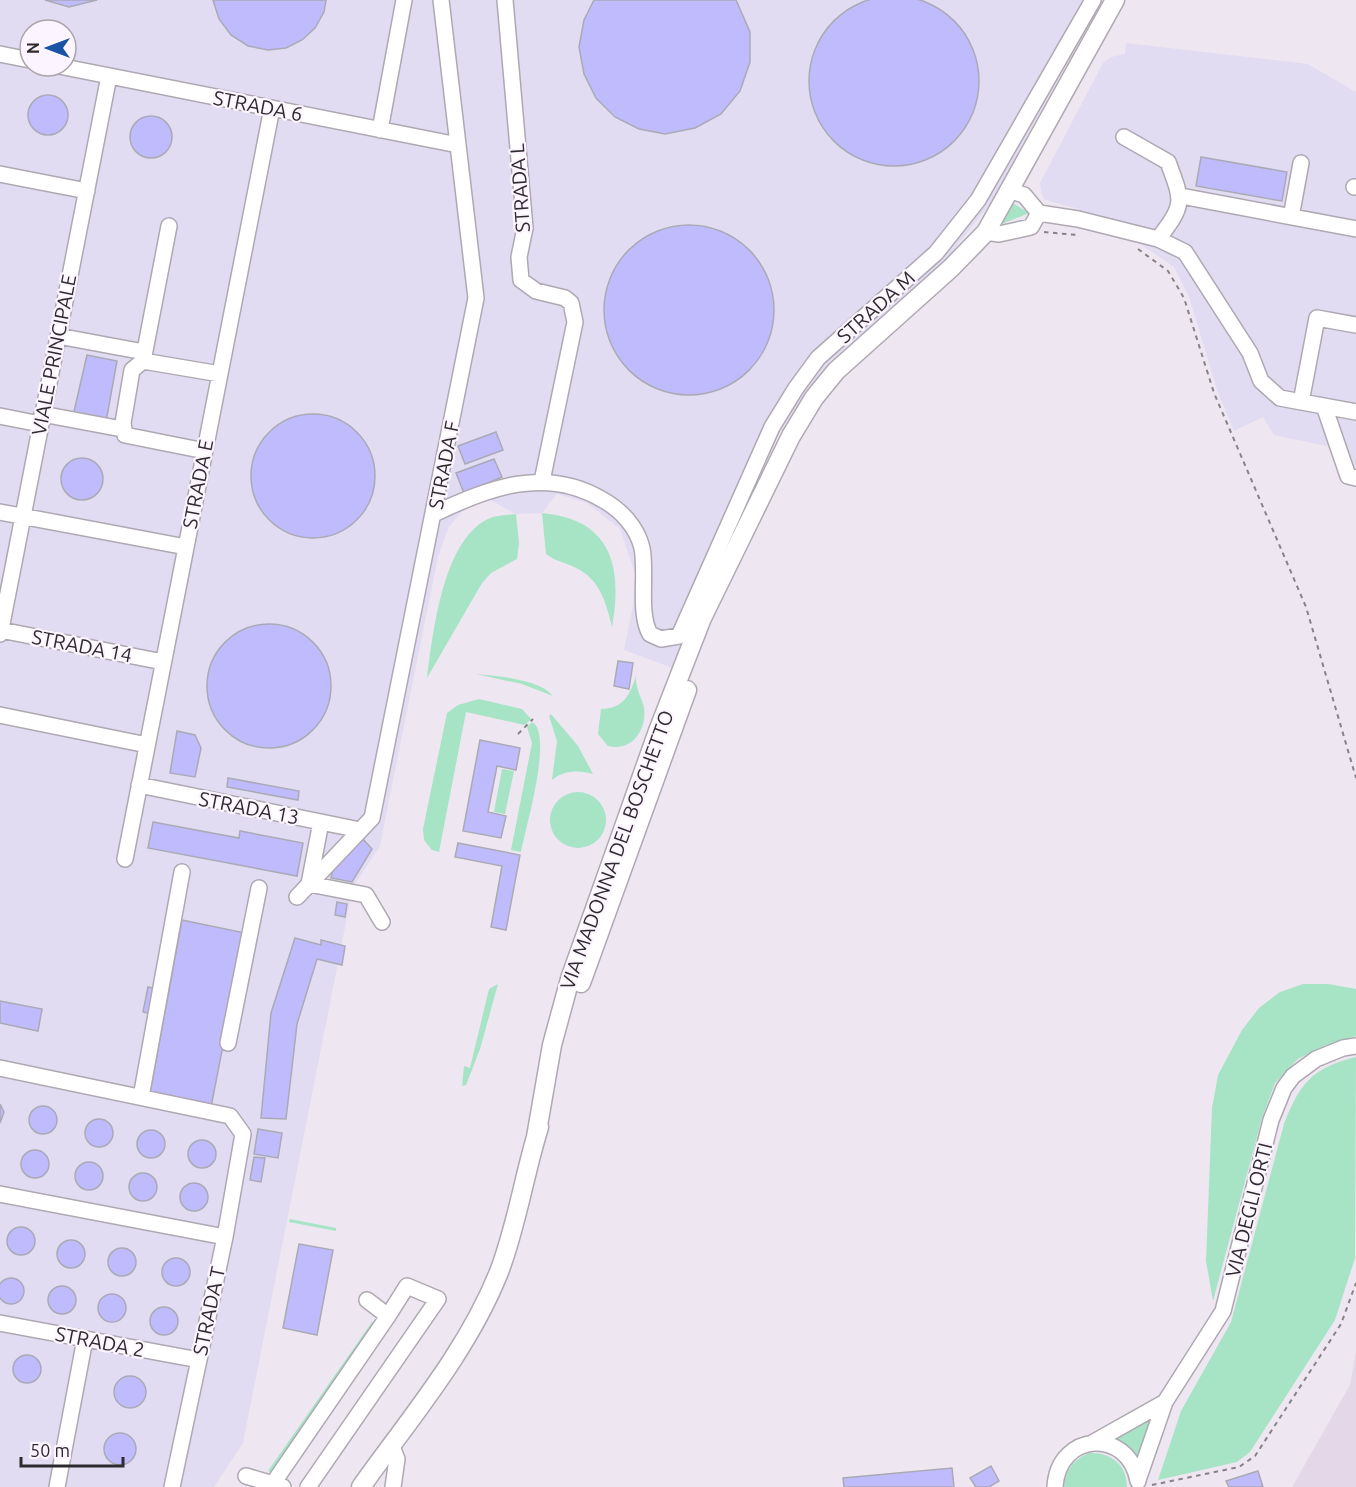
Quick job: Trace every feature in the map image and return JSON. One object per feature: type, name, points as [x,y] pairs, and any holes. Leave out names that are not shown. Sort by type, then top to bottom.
[{"type":"main road","name":"VIA MADONNA DEL BOSCHETTO","points":[[361,1487],[447,1367],[482,1308],[507,1251],[536,1137],[577,997],[710,631],[727,572],[791,435],[814,398],[836,371],[951,268],[986,232],[1115,0]]},
{"type":"street","points":[[380,130],[404,0]]},
{"type":"street","name":"STRADA F","points":[[297,897],[372,818],[476,298],[441,0]]},
{"type":"street","name":"STRADA L","points":[[505,0],[525,228],[519,257],[521,280],[536,291],[565,298],[574,312],[575,322],[542,481]]},
{"type":"street","name":"STRADA M","points":[[542,481],[563,482],[589,491],[613,506],[630,522],[641,546],[647,629],[654,637],[669,639],[679,636],[708,565],[772,427],[796,388],[818,358],[936,253],[978,200],[1093,0]]},
{"type":"street","points":[[0,54],[18,58]]},
{"type":"street","name":"STRADA 6","points":[[78,70],[458,145]]},
{"type":"street","name":"VIALE PRINCIPALE","points":[[0,632],[110,76]]},
{"type":"street","name":"STRADA E","points":[[125,859],[272,108]]},
{"type":"street","points":[[1124,137],[1168,162],[1180,196],[1175,218],[1158,239]]},
{"type":"street","points":[[1291,217],[1301,163]]},
{"type":"street","points":[[0,174],[87,191]]},
{"type":"street","points":[[1011,190],[1024,195],[1039,213],[1078,219],[1158,239],[1185,252],[1250,354],[1261,381],[1280,398],[1356,412]]},
{"type":"street","points":[[1180,196],[1356,229]]},
{"type":"street","points":[[986,232],[999,234],[1030,227],[1039,213]]},
{"type":"street","points":[[122,429],[132,370],[143,357],[169,226]]},
{"type":"street","points":[[1301,402],[1317,318],[1356,325]]},
{"type":"street","points":[[58,336],[220,374]]},
{"type":"street","points":[[1324,406],[1348,476],[1356,478]]},
{"type":"street","points":[[0,416],[122,429],[128,437],[204,451]]},
{"type":"street","points":[[434,514],[485,491],[542,481]]},
{"type":"street","points":[[0,512],[186,547]]},
{"type":"street","name":"STRADA 14","points":[[0,632],[163,662]]},
{"type":"street","points":[[0,715],[147,745]]},
{"type":"street","name":"STRADA 13","points":[[139,785],[360,830]]},
{"type":"street","points":[[321,822],[309,884],[366,895],[382,922]]},
{"type":"street","points":[[0,1068],[141,1097],[182,872]]},
{"type":"street","points":[[228,1043],[259,888]]},
{"type":"street","name":"VIA DEGLI ORTI","points":[[1140,1485],[1166,1402],[1223,1311],[1271,1120],[1284,1088],[1293,1076],[1316,1059],[1343,1048],[1356,1046]]},
{"type":"street","name":"STRADA T","points":[[141,1097],[230,1116],[243,1134],[225,1237],[172,1487]]},
{"type":"street","points":[[0,1194],[225,1237]]},
{"type":"street","points":[[246,1476],[278,1485],[407,1286],[438,1299],[308,1487]]},
{"type":"street","points":[[367,1300],[388,1316]]},
{"type":"street","name":"STRADA 2","points":[[0,1323],[199,1360]]},
{"type":"street","points":[[57,1487],[85,1339]]},
{"type":"street","name":"VIA DEGLI ORTI","points":[[1055,1487],[1061,1463],[1069,1453],[1080,1446],[1092,1443],[1166,1402]]},
{"type":"street","points":[[1092,1443],[1105,1443],[1127,1456],[1140,1485]]},
{"type":"street","points":[[391,1444],[397,1459],[393,1487]]},
{"type":"path","points":[[1030,227],[1040,232],[1079,235]]},
{"type":"path","points":[[1137,249],[1168,272],[1184,298],[1214,393],[1306,607],[1356,778]]},
{"type":"path","points":[[518,734],[532,719]]},
{"type":"path","points":[[1140,1485],[1239,1467],[1255,1456],[1341,1324],[1356,1283]]},
{"type":"shaded area","points":[[0,0],[1102,0],[989,205],[946,260],[827,365],[780,431],[717,567],[675,669],[624,650],[633,605],[635,573],[620,529],[587,503],[557,494],[542,513],[515,514],[489,499],[463,510],[448,528],[438,557],[380,846],[353,887],[243,1443],[214,1487],[0,1487]]},
{"type":"shaded area","points":[[1126,43],[1308,64],[1356,92],[1356,469],[1343,466],[1331,447],[1274,435],[1263,417],[1234,431],[1218,393],[1189,297],[1174,267],[1140,244],[1100,232],[1077,229],[1079,209],[1044,199],[1040,183],[1103,63],[1111,57],[1125,54]]},
{"type":"shaded area","points":[[1356,1351],[1356,1487],[1292,1487],[1350,1385]]},
{"type":"green space","points":[[1013,203],[1029,213],[999,225]]},
{"type":"green space","points":[[542,513],[565,517],[584,525],[607,549],[613,566],[615,584],[612,627],[605,603],[593,581],[580,570],[546,554]]},
{"type":"green space","points":[[516,514],[519,543],[517,559],[491,573],[482,583],[427,678],[437,612],[452,564],[462,543],[476,527],[493,517]]},
{"type":"green space","points":[[476,674],[528,682],[547,690],[553,696],[522,684]]},
{"type":"green space","points":[[636,676],[644,708],[640,732],[636,738],[624,746],[608,746],[598,734],[601,709],[620,704],[628,695]]},
{"type":"green space","points":[[479,699],[522,709],[531,719],[525,725],[466,712],[439,852],[432,850],[424,840],[423,829],[447,713],[458,705]]},
{"type":"green space","points":[[551,714],[578,746],[593,774],[572,772],[562,774],[552,780],[557,741],[549,716]]},
{"type":"green space","points":[[532,722],[538,730],[539,762],[521,852],[511,850],[532,743],[527,727]]},
{"type":"green space","points":[[502,769],[514,771],[505,814],[494,812]]},
{"type":"green space","points":[[572,792],[584,792],[594,796],[602,804],[606,820],[602,836],[594,844],[584,848],[572,848],[562,844],[554,836],[550,826],[550,814],[554,804],[562,796]]},
{"type":"green space","points":[[498,984],[480,1049],[466,1085],[462,1086],[464,1066],[470,1068],[489,989]]},
{"type":"green space","points":[[1303,984],[1328,984],[1356,989],[1356,1036],[1326,1045],[1298,1059],[1275,1083],[1262,1118],[1213,1301],[1206,1261],[1212,1108],[1218,1075],[1242,1030],[1259,1008],[1280,992]]},
{"type":"green space","points":[[1356,1057],[1355,1258],[1335,1320],[1250,1452],[1237,1462],[1158,1480],[1181,1411],[1231,1322],[1284,1124],[1290,1110],[1302,1088],[1318,1072],[1328,1066]]},
{"type":"green space","points":[[290,1219],[336,1228],[336,1231],[289,1222]]},
{"type":"green space","points":[[372,1322],[377,1325],[275,1474],[268,1471]]},
{"type":"green space","points":[[1157,1410],[1138,1465],[1123,1445],[1109,1440]]},
{"type":"green space","points":[[1089,1453],[1104,1455],[1116,1461],[1124,1472],[1127,1487],[1064,1487],[1071,1466]]},
{"type":"building","points":[[894,-4],[927,2],[954,21],[973,48],[979,81],[973,114],[954,141],[927,160],[894,166],[861,160],[834,141],[815,114],[809,81],[815,48],[834,21],[861,2]]},
{"type":"building","points":[[45,0],[97,0],[69,7]]},
{"type":"building","points":[[213,0],[326,0],[324,12],[315,28],[302,40],[286,48],[268,50],[248,46],[231,35],[219,19]]},
{"type":"building","points":[[594,0],[736,0],[750,32],[750,62],[740,91],[721,114],[695,128],[665,134],[639,129],[615,117],[596,98],[584,74],[579,47],[584,20]]},
{"type":"building","points":[[48,95],[56,96],[62,101],[67,107],[67,123],[62,129],[56,134],[48,135],[40,134],[34,129],[29,123],[28,115],[29,107],[34,101],[40,96]]},
{"type":"building","points":[[151,116],[166,122],[172,137],[166,152],[151,158],[136,152],[130,137],[136,122]]},
{"type":"building","points":[[1201,157],[1287,172],[1282,201],[1196,186]]},
{"type":"building","points":[[689,225],[706,226],[722,231],[749,250],[768,277],[773,293],[773,327],[768,343],[749,370],[722,389],[706,394],[689,395],[672,394],[656,389],[629,370],[610,343],[605,327],[604,310],[605,293],[610,277],[629,250],[656,231],[672,226]]},
{"type":"building","points":[[87,355],[117,361],[106,422],[73,416]]},
{"type":"building","points":[[313,414],[337,418],[357,432],[371,452],[375,476],[371,500],[357,520],[337,534],[313,538],[289,534],[269,520],[255,500],[251,476],[255,452],[269,432],[289,418]]},
{"type":"building","points":[[496,432],[503,450],[465,464],[458,446]]},
{"type":"building","points":[[82,458],[97,464],[103,479],[97,494],[82,500],[67,494],[61,479],[67,464]]},
{"type":"building","points":[[494,459],[502,477],[464,493],[456,473]]},
{"type":"building","points":[[269,624],[293,628],[313,642],[327,662],[331,686],[327,710],[313,730],[293,744],[269,748],[245,744],[225,730],[211,710],[207,686],[211,662],[225,642],[245,628]]},
{"type":"building","points":[[618,661],[633,663],[629,689],[614,686]]},
{"type":"building","points":[[177,731],[195,735],[201,748],[195,777],[170,773]]},
{"type":"building","points":[[480,740],[520,748],[516,770],[497,766],[488,812],[506,816],[501,838],[463,831]]},
{"type":"building","points":[[228,778],[299,791],[298,800],[227,787]]},
{"type":"building","points":[[153,822],[239,838],[240,831],[303,843],[297,876],[148,848]]},
{"type":"building","points":[[362,838],[372,849],[352,882],[331,878],[333,868]]},
{"type":"building","points":[[458,843],[520,855],[506,930],[491,927],[502,866],[455,857]]},
{"type":"building","points":[[337,902],[347,904],[345,917],[335,915]]},
{"type":"building","points":[[182,920],[245,933],[211,1107],[150,1093]]},
{"type":"building","points":[[295,938],[321,945],[321,940],[345,946],[342,965],[317,959],[297,1024],[286,1119],[261,1118],[271,1013]]},
{"type":"building","points":[[148,987],[158,989],[153,1014],[143,1012]]},
{"type":"building","points":[[0,1001],[42,1009],[38,1031],[0,1023]]},
{"type":"building","points":[[0,1104],[4,1112],[0,1123]]},
{"type":"building","points":[[43,1106],[53,1110],[57,1120],[53,1130],[43,1134],[33,1130],[29,1120],[33,1110]]},
{"type":"building","points":[[99,1119],[109,1123],[113,1133],[109,1143],[99,1147],[89,1143],[85,1133],[89,1123]]},
{"type":"building","points":[[258,1129],[282,1133],[278,1158],[254,1154]]},
{"type":"building","points":[[151,1130],[161,1134],[165,1144],[161,1154],[151,1158],[141,1154],[137,1144],[141,1134]]},
{"type":"building","points":[[202,1140],[212,1144],[216,1154],[212,1164],[202,1168],[192,1164],[188,1154],[192,1144]]},
{"type":"building","points":[[35,1150],[45,1154],[49,1164],[45,1174],[35,1178],[25,1174],[21,1164],[25,1154]]},
{"type":"building","points":[[254,1157],[265,1158],[261,1182],[250,1180]]},
{"type":"building","points":[[89,1162],[99,1166],[103,1176],[99,1186],[89,1190],[79,1186],[75,1176],[79,1166]]},
{"type":"building","points":[[143,1173],[153,1177],[157,1187],[153,1197],[143,1201],[133,1197],[129,1187],[133,1177]]},
{"type":"building","points":[[194,1183],[204,1187],[208,1197],[204,1207],[194,1211],[184,1207],[180,1197],[184,1187]]},
{"type":"building","points":[[21,1227],[31,1231],[35,1241],[31,1251],[21,1255],[11,1251],[7,1241],[11,1231]]},
{"type":"building","points":[[71,1240],[81,1244],[85,1254],[81,1264],[71,1268],[61,1264],[57,1254],[61,1244]]},
{"type":"building","points":[[299,1244],[333,1250],[317,1335],[283,1328]]},
{"type":"building","points":[[122,1248],[132,1252],[136,1262],[132,1272],[122,1276],[112,1272],[108,1262],[112,1252]]},
{"type":"building","points":[[176,1258],[186,1262],[190,1272],[186,1282],[176,1286],[166,1282],[162,1272],[166,1262]]},
{"type":"building","points":[[11,1278],[21,1281],[24,1291],[21,1301],[11,1304],[1,1301],[-2,1291],[1,1281]]},
{"type":"building","points":[[62,1286],[72,1290],[76,1300],[72,1310],[62,1314],[52,1310],[48,1300],[52,1290]]},
{"type":"building","points":[[112,1294],[122,1298],[126,1308],[122,1318],[112,1322],[102,1318],[98,1308],[102,1298]]},
{"type":"building","points":[[164,1307],[174,1311],[178,1321],[174,1331],[164,1335],[154,1331],[150,1321],[154,1311]]},
{"type":"building","points":[[27,1355],[37,1359],[41,1369],[37,1379],[27,1383],[17,1379],[13,1369],[17,1359]]},
{"type":"building","points":[[130,1376],[141,1381],[146,1392],[141,1403],[130,1408],[119,1403],[114,1392],[119,1381]]},
{"type":"building","points":[[120,1433],[131,1438],[136,1449],[131,1460],[120,1465],[109,1460],[104,1449],[109,1438]]},
{"type":"building","points":[[991,1466],[999,1481],[989,1487],[976,1487],[970,1478]]},
{"type":"building","points":[[952,1468],[954,1487],[844,1487],[843,1478]]},
{"type":"building","points":[[1258,1471],[1263,1487],[1229,1487],[1226,1481]]}]
